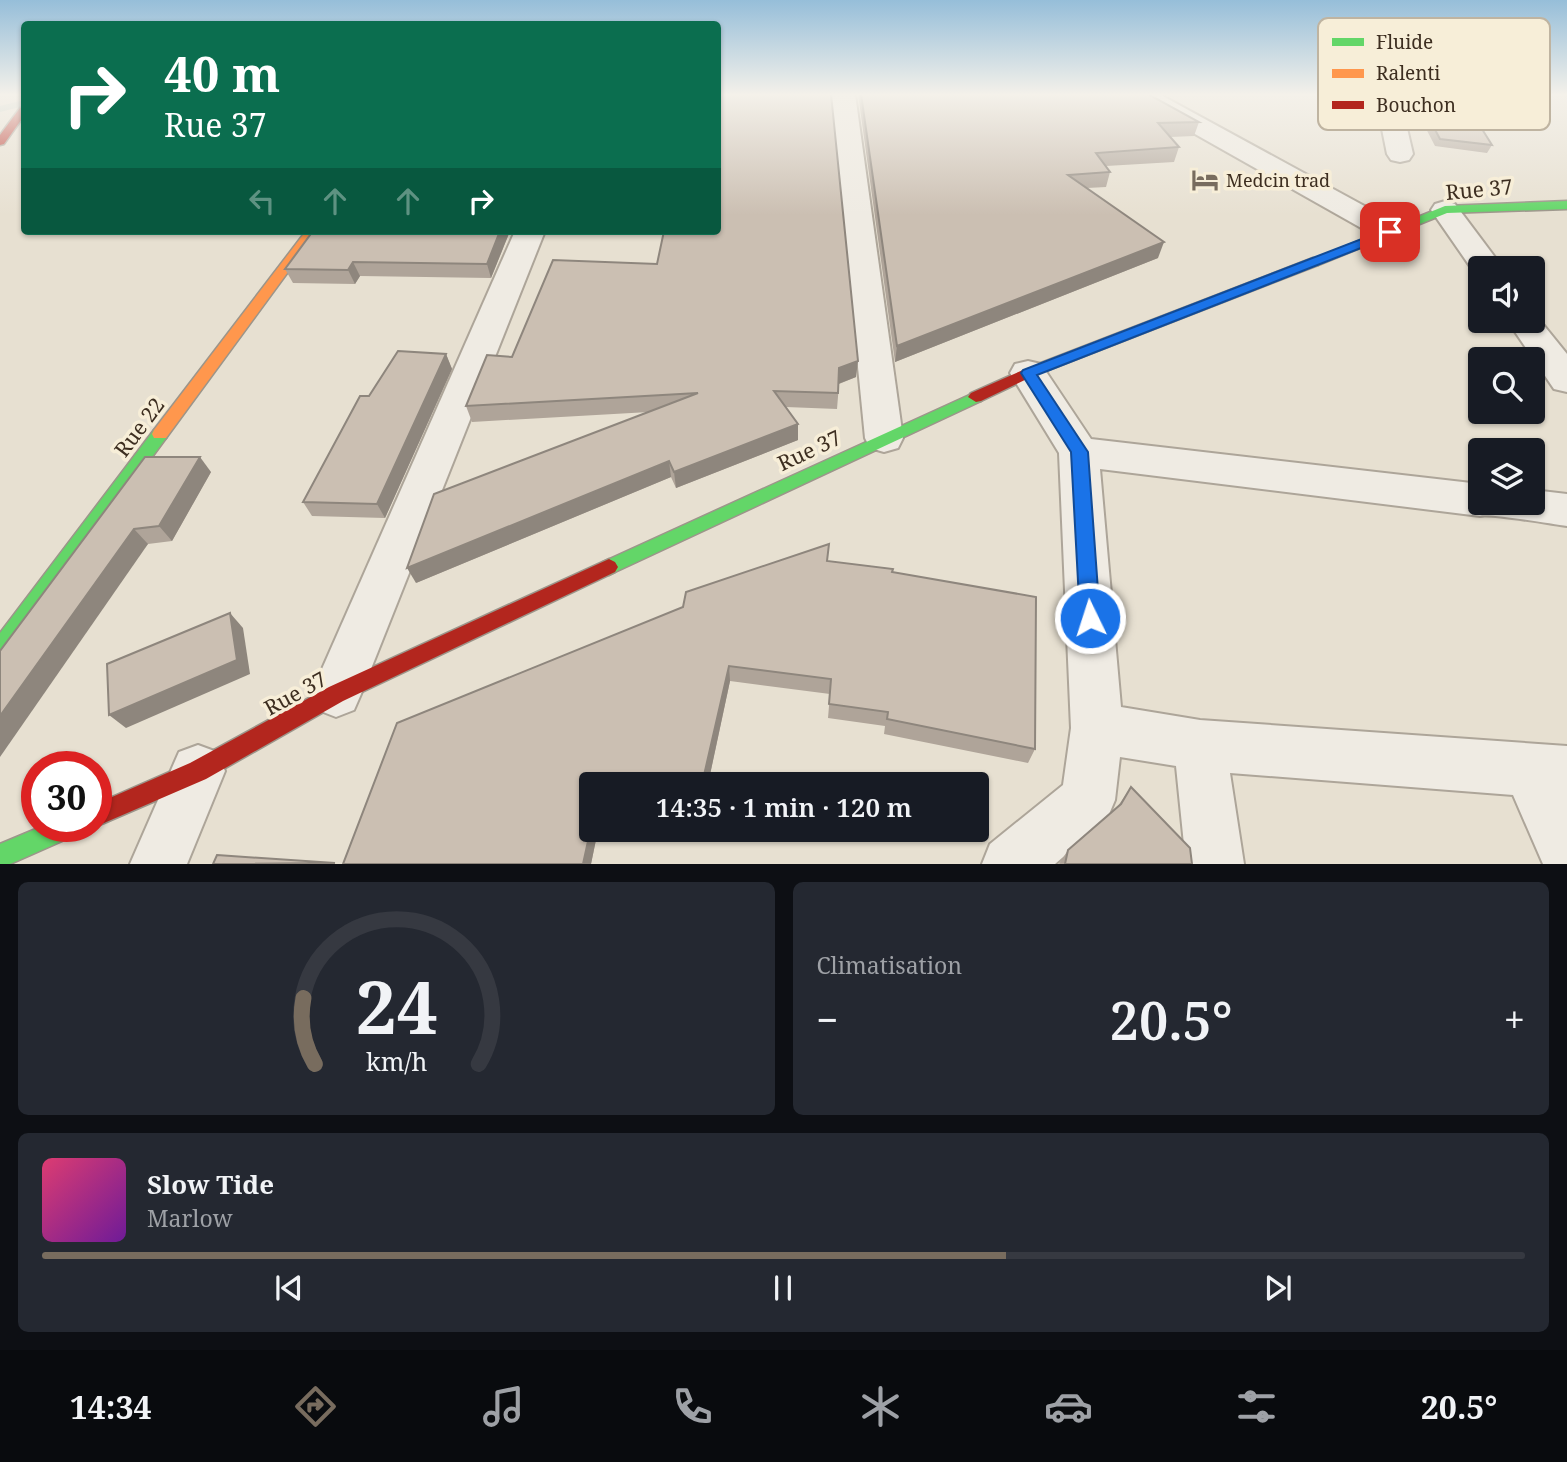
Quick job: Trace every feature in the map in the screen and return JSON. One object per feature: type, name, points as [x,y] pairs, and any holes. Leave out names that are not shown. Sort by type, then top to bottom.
[{"type":"main road","name":"Rue 37","points":[[112,808],[198,771],[336,694],[1028,373],[1446,210],[1567,205]]},
{"type":"main road","name":"Rue 22","points":[[0,648],[309,235]]},
{"type":"main road","points":[[0,856],[33,842]]},
{"type":"street","points":[[848,134],[884,438]]},
{"type":"street","points":[[1214,134],[1390,232]]},
{"type":"street","points":[[1396,134],[1400,154]]},
{"type":"street","points":[[1446,210],[1478,256]]},
{"type":"street","points":[[336,694],[528,235]]},
{"type":"street","points":[[1533,333],[1567,380]]},
{"type":"street","points":[[1010,863],[1088,800],[1097,728],[1079,452],[1028,373]]},
{"type":"street","points":[[1079,452],[1468,499]]},
{"type":"street","points":[[1545,507],[1567,510]]},
{"type":"street","points":[[1097,728],[1200,745],[1548,773],[1567,853]]},
{"type":"street","points":[[1200,745],[1215,863]]},
{"type":"street","points":[[158,863],[198,771]]},
{"type":"building","points":[[721,134],[835,134],[858,361],[839,368],[838,393],[774,391],[798,424],[674,472],[669,461],[407,568],[434,494],[698,393],[466,406],[487,355],[512,357],[553,260],[657,264],[663,235],[721,235]]},
{"type":"building","points":[[867,134],[1168,134],[1179,147],[1096,153],[1110,172],[1068,175],[1164,242],[897,346]]},
{"type":"building","points":[[1438,134],[1485,134],[1492,145],[1440,139]]},
{"type":"building","points":[[310,235],[498,235],[487,264],[353,262],[348,270],[285,269]]},
{"type":"building","points":[[398,351],[446,354],[377,504],[303,502],[360,396],[369,396]]},
{"type":"building","points":[[145,457],[200,457],[159,526],[134,529],[0,716],[0,651]]},
{"type":"building","points":[[829,544],[827,561],[893,569],[892,572],[1036,597],[1035,749],[887,719],[888,712],[829,704],[831,679],[729,666],[705,772],[579,772],[579,842],[588,842],[583,864],[343,864],[397,723],[683,607],[686,592]]},
{"type":"building","points":[[230,613],[237,660],[109,715],[107,664]]},
{"type":"building","points":[[1131,787],[1190,848],[1192,864],[1065,864],[1068,850],[1121,804]]},
{"type":"building","points":[[217,855],[335,863],[213,864]]},
{"type":"traffic: fast","points":[[1313,262],[1445,210],[1567,205]]},
{"type":"traffic: fast","points":[[609,567],[976,397]]},
{"type":"traffic: fast","points":[[0,648],[160,434]]},
{"type":"traffic: fast","points":[[0,856],[33,842]]},
{"type":"traffic: slow","points":[[160,434],[309,235]]},
{"type":"traffic: jam","points":[[0,142],[6,134]]},
{"type":"traffic: jam","points":[[976,397],[1028,373],[1313,262]]},
{"type":"traffic: jam","points":[[112,808],[198,771],[336,694],[609,567]]},
{"type":"place","name":"Medcin trad","points":[[1205,180]]},
{"type":"route","points":[[1090,618],[1079,452],[1028,373],[1390,232]]}]
